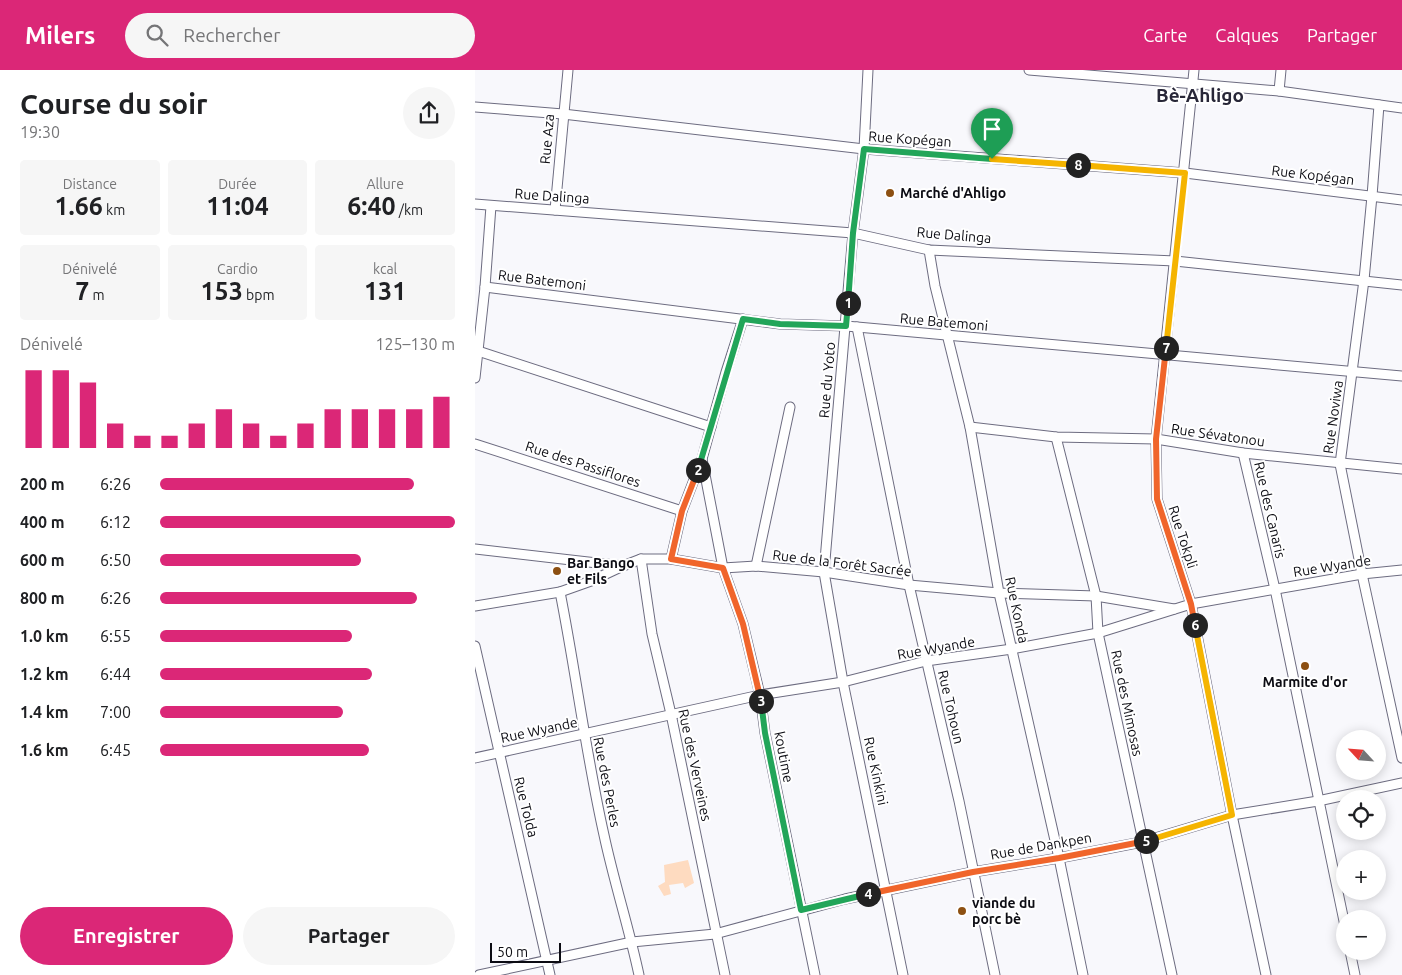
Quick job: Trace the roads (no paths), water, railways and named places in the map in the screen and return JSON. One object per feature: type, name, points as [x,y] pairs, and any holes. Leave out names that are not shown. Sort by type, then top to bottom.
[{"type":"street","name":"Rue Aza","points":[[555,210],[568,70]]},
{"type":"street","name":"Rue du Yoto","points":[[824,572],[853,233],[864,149],[868,70]]},
{"type":"street","points":[[1029,70],[1279,91],[1402,108]]},
{"type":"street","name":"Rue Tokpli","points":[[1194,70],[1185,173],[1156,439],[1157,499],[1191,604],[1232,815],[1266,975]]},
{"type":"street","points":[[1279,91],[1281,70]]},
{"type":"street","name":"Rue Noviwa","points":[[1379,105],[1364,280],[1340,464],[1402,758]]},
{"type":"street","name":"Rue Kopégan","points":[[475,107],[563,114],[864,149],[1185,173],[1402,200]]},
{"type":"street","name":"Rue Dalinga","points":[[475,204],[853,233],[929,250],[1175,261],[1402,285]]},
{"type":"street","points":[[475,378],[476,350],[485,287],[491,206]]},
{"type":"street","name":"Rue Konda","points":[[929,250],[935,286],[970,427],[999,593],[1059,858],[1083,975]]},
{"type":"street","name":"Rue Batemoni","points":[[485,287],[780,324],[846,326],[1402,376]]},
{"type":"street","points":[[671,559],[682,511],[702,459],[743,319]]},
{"type":"street","name":"Rue Tohoun","points":[[857,327],[909,585],[959,801],[995,975]]},
{"type":"street","points":[[476,350],[711,427]]},
{"type":"street","points":[[756,566],[790,407]]},
{"type":"street","name":"Rue Sévatonou","points":[[970,427],[1056,437],[1156,439],[1243,453],[1402,469]]},
{"type":"street","name":"Rue des Mimosas","points":[[1056,437],[1096,596],[1098,633],[1172,975]]},
{"type":"street","name":"Rue des Passiflores","points":[[475,444],[682,511]]},
{"type":"street","name":"Rue des Canaris","points":[[1243,453],[1275,590],[1342,910]]},
{"type":"street","name":"koutime","points":[[702,459],[723,568],[743,624],[760,695],[765,733],[815,975]]},
{"type":"street","name":"Rue de la Forêt Sacrée","points":[[475,549],[623,566],[641,560],[671,559],[723,568],[756,566],[824,572],[909,585],[999,593],[1096,596],[1177,609]]},
{"type":"street","name":"Rue des Verveines","points":[[641,560],[653,634],[725,975]]},
{"type":"street","points":[[475,606],[560,592],[623,566]]},
{"type":"street","name":"Rue Wyande","points":[[475,758],[760,695],[843,682],[927,662],[1098,633],[1191,604],[1362,574],[1402,570]]},
{"type":"street","name":"Rue Kinkini","points":[[824,572],[843,682],[903,975]]},
{"type":"street","name":"Rue des Perles","points":[[560,592],[572,653],[584,735],[604,836],[639,975]]},
{"type":"street","name":"Rue Tolda","points":[[475,646],[550,975]]},
{"type":"street","name":"Rue de Dankpen","points":[[479,975],[632,942],[715,934],[801,910],[886,890],[973,872],[1142,842],[1232,815],[1319,801],[1402,783]]},
{"type":"street","points":[[1352,960],[1355,975]]},
{"type":"place","name":"Marché d'Ahligo","points":[[890,193]]},
{"type":"place","name":"Bar Bango et Fils","points":[[557,571]]},
{"type":"place","name":"Marmite d'or","points":[[1305,666]]},
{"type":"place","name":"viande du porc bè","points":[[962,911]]},
{"type":"district","name":"Bè-Ahligo","points":[[1200,95]]}]
